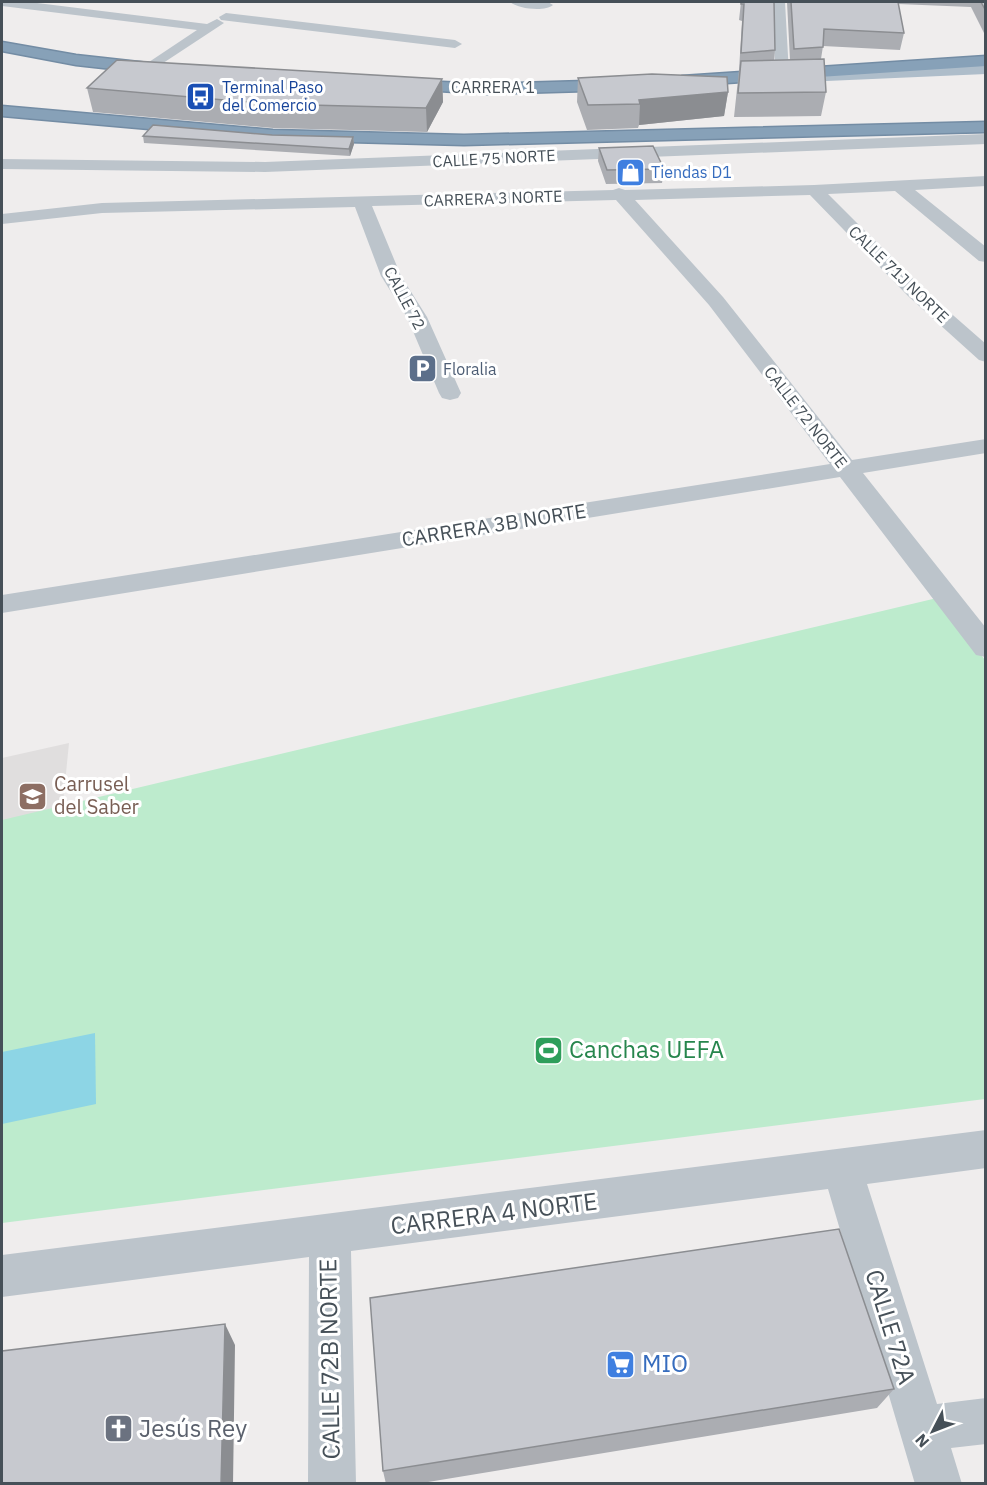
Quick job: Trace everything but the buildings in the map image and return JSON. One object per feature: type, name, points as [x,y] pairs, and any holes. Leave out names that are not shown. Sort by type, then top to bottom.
[{"type":"highway","points":[[2,47],[52,56],[170,70]]},
{"type":"highway","points":[[669,82],[986,61]]},
{"type":"highway","name":"CARRERA 1","points":[[378,83],[487,89],[639,84]]},
{"type":"highway","points":[[2,111],[273,135],[464,140],[986,127]]},
{"type":"highway","points":[[543,155],[696,134]]},
{"type":"main road","points":[[711,79],[832,77],[986,69]]},
{"type":"street","points":[[6,2],[209,28]]},
{"type":"street","points":[[69,11],[86,2]]},
{"type":"street","points":[[516,2],[548,5]]},
{"type":"street","points":[[779,2],[782,74]]},
{"type":"street","points":[[131,18],[150,7]]},
{"type":"street","points":[[148,69],[241,7]]},
{"type":"street","points":[[226,17],[455,44]]},
{"type":"street","name":"CALLE 75 NORTE","points":[[2,164],[265,167],[986,139]]},
{"type":"street","points":[[2,149],[30,164]]},
{"type":"street","name":"CARRERA 3 NORTE","points":[[2,219],[102,208],[619,193],[814,190],[986,181]]},
{"type":"street","points":[[901,187],[986,257]]},
{"type":"street","name":"CALLE 71J NORTE","points":[[814,190],[915,292],[986,356]]},
{"type":"street","name":"CALLE 72 NORTE","points":[[619,193],[716,301],[986,648]]},
{"type":"street","name":"CALLE 72","points":[[361,201],[391,276],[417,317],[450,393]]},
{"type":"street","name":"CARRERA 3B NORTE","points":[[2,604],[986,446]]},
{"type":"street","name":"CARRERA 4 NORTE","points":[[2,1276],[986,1149]]},
{"type":"street","name":"CALLE 72A","points":[[842,1169],[939,1484]]},
{"type":"street","name":"CALLE 72B NORTE","points":[[330,1235],[332,1484]]},
{"type":"street","points":[[921,1429],[986,1422]]},
{"type":"shaded area","name":"Carrusel del Saber","points":[[69,743],[60,833],[2,847],[2,758]]},
{"type":"green space","points":[[937,598],[985,660],[985,1099],[2,1223],[2,820]]},
{"type":"water","points":[[95,1033],[96,1104],[2,1124],[2,1052]]},
{"type":"place","name":"Terminal Paso del Comercio","points":[[201,96]]},
{"type":"place","name":"Tiendas D1","points":[[630,172]]},
{"type":"place","name":"Floralia","points":[[422,369]]},
{"type":"place","name":"Carrusel del Saber","points":[[33,796]]},
{"type":"place","name":"Canchas UEFA","points":[[548,1050]]},
{"type":"place","name":"MIO","points":[[621,1364]]},
{"type":"place","name":"Jesús Rey","points":[[118,1429]]}]
